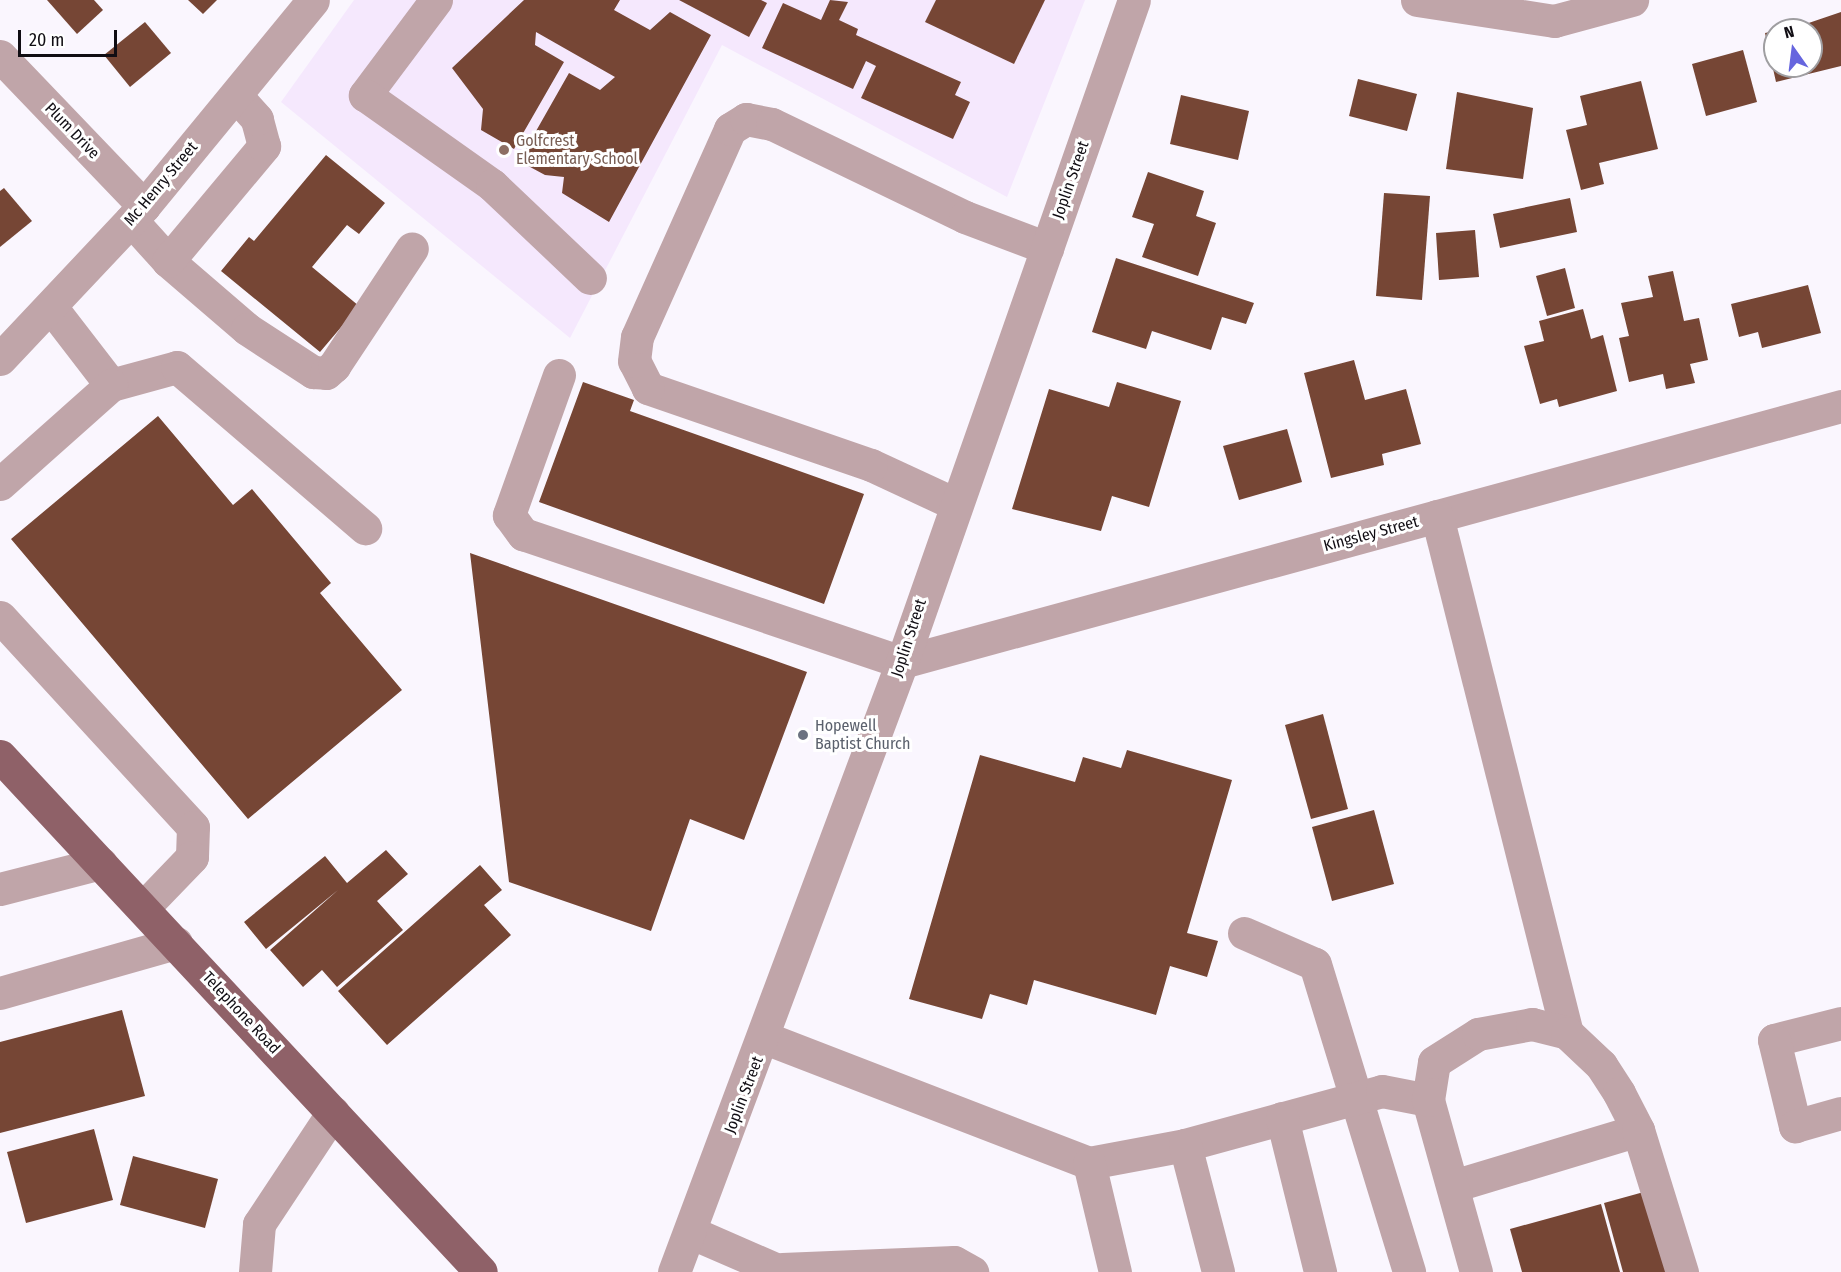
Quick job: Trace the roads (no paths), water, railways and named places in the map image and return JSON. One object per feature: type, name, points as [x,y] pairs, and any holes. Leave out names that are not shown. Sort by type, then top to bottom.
[{"type":"main road","name":"Telephone Road","points":[[0,756],[333,1112],[474,1271]]},
{"type":"street","name":"Mc Henry Street","points":[[0,359],[138,213],[313,0]]},
{"type":"street","points":[[436,0],[365,95],[492,185],[590,278]]},
{"type":"street","name":"Joplin Street","points":[[674,1272],[765,1038],[902,662],[953,503],[1047,248],[1134,0]]},
{"type":"street","points":[[1417,0],[1554,21],[1632,0]]},
{"type":"street","name":"Plum Drive","points":[[0,56],[138,213],[168,261],[247,329],[313,372],[326,373],[412,248]]},
{"type":"street","points":[[168,261],[264,146],[257,119],[236,96]]},
{"type":"street","points":[[953,503],[871,465],[648,388],[634,361],[655,292],[737,123],[772,124],[944,206],[1047,248]]},
{"type":"street","points":[[51,307],[111,385]]},
{"type":"street","points":[[0,484],[111,385],[177,367],[365,528]]},
{"type":"street","points":[[559,375],[509,515],[523,534],[902,662]]},
{"type":"street","name":"Kingsley Street","points":[[902,662],[1841,406]]},
{"type":"street","points":[[1437,516],[1567,1033]]},
{"type":"street","points":[[0,617],[193,827],[192,857],[143,908]]},
{"type":"street","points":[[0,889],[101,863]]},
{"type":"street","points":[[1244,933],[1315,964],[1408,1272]]},
{"type":"street","points":[[0,993],[176,943]]},
{"type":"street","points":[[1841,1023],[1774,1040],[1795,1126],[1841,1113]]},
{"type":"street","points":[[1476,1272],[1428,1100],[1434,1062],[1453,1046],[1478,1034],[1532,1024],[1567,1033],[1601,1065],[1638,1130],[1682,1272]]},
{"type":"street","points":[[765,1038],[1089,1163],[1185,1145],[1382,1091],[1428,1100]]},
{"type":"street","points":[[255,1272],[260,1224],[333,1112]]},
{"type":"street","points":[[1282,1118],[1320,1272]]},
{"type":"street","points":[[1453,1186],[1638,1130]]},
{"type":"street","points":[[1185,1145],[1218,1272]]},
{"type":"street","points":[[1089,1163],[1115,1272]]},
{"type":"street","points":[[690,1232],[782,1270],[954,1262],[972,1272]]},
{"type":"place","name":"Golfcrest Elementary School","points":[[504,150]]},
{"type":"place","name":"Hopewell Baptist Church","points":[[803,735]]}]
